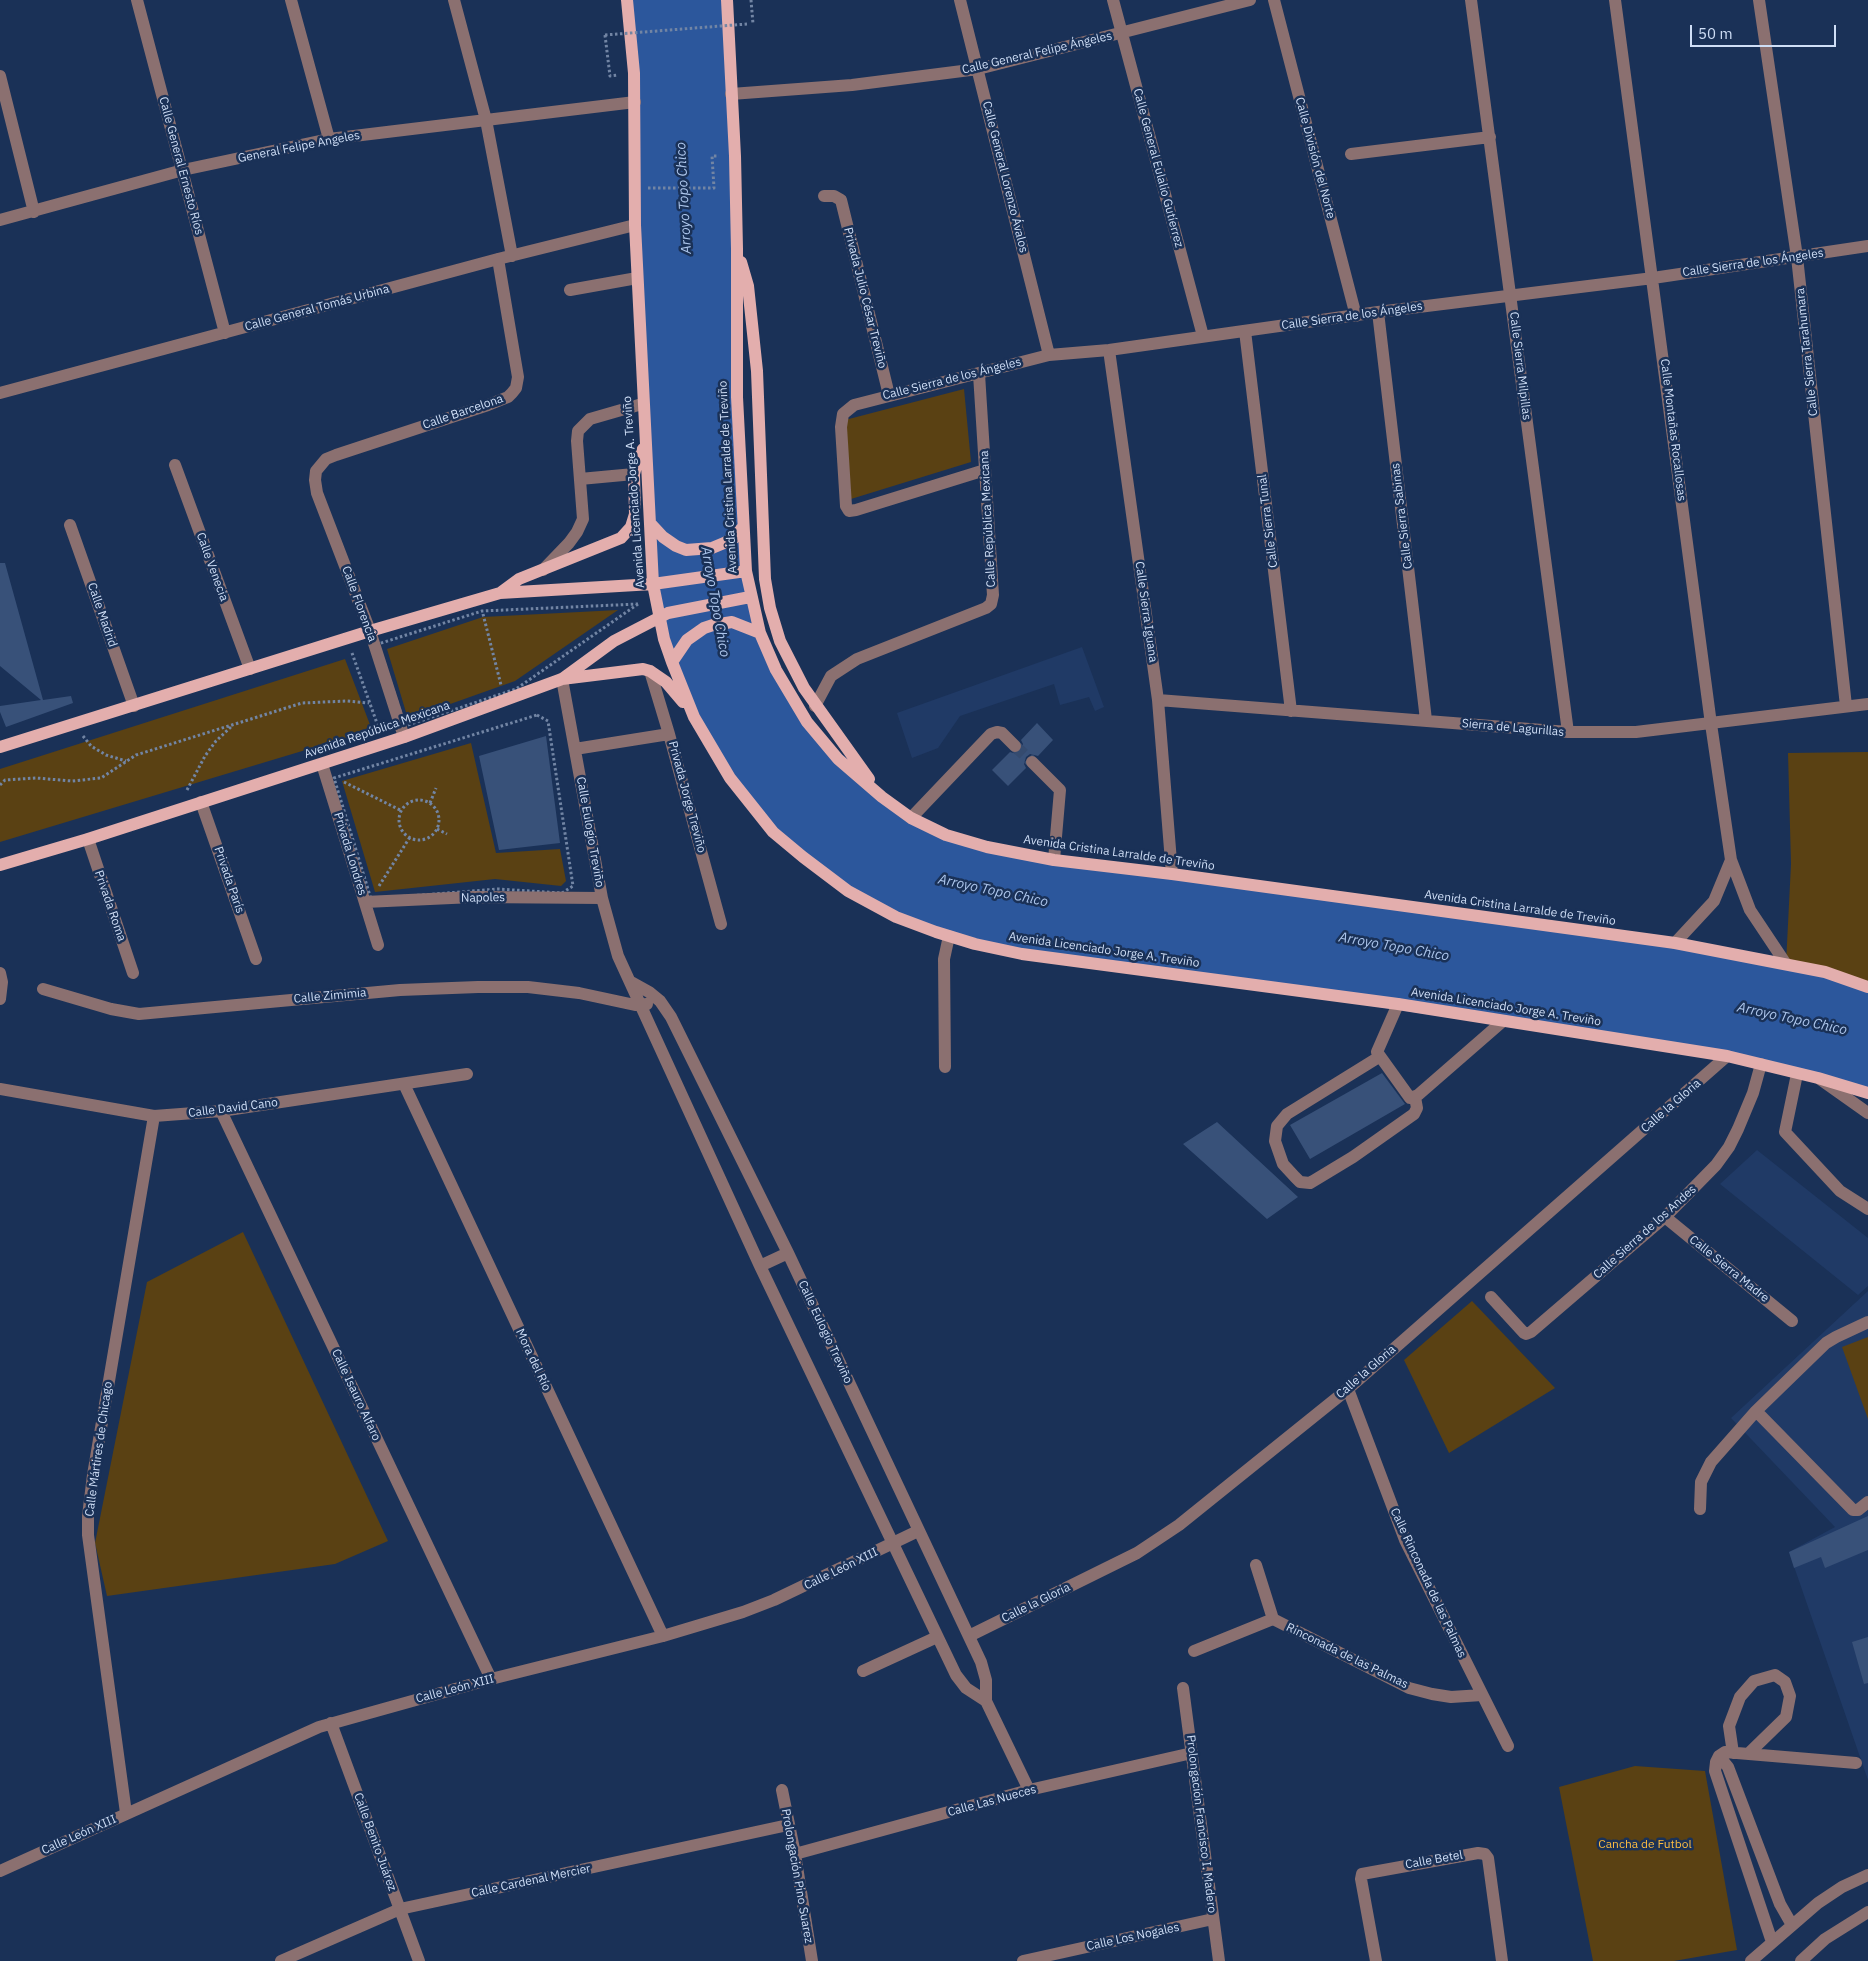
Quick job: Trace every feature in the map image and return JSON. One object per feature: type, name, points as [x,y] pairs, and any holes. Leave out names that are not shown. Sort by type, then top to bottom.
[{"type":"main road","name":"Avenida Licenciado Jorge A. Treviño","points":[[627,0],[635,102],[634,225],[644,446],[653,584],[672,662],[694,717],[730,778],[751,807],[773,832],[848,891],[896,917],[949,936],[1022,954],[1398,1004],[1727,1056],[1818,1078],[1868,1093]]},
{"type":"main road","name":"Avenida Cristina Larralde de Treviño","points":[[727,0],[737,249],[738,533],[740,573],[745,598],[776,670],[807,722],[838,759],[882,797],[911,818],[954,837],[987,847],[1054,860],[1172,874],[1675,943],[1825,972],[1868,987]]},
{"type":"main road","points":[[737,249],[748,286],[757,371],[766,586],[770,608],[780,641],[804,688],[815,706],[882,797]]},
{"type":"main road","points":[[500,593],[519,580],[620,538],[631,527],[635,514],[634,474],[644,446]]},
{"type":"main road","points":[[650,523],[662,537],[686,550],[712,548],[738,533]]},
{"type":"main road","points":[[0,747],[370,630],[500,593],[653,584],[740,573]]},
{"type":"main road","name":"Avenida República Mexicana","points":[[0,865],[88,840],[404,737],[562,679],[614,641],[660,617],[676,611],[745,598]]},
{"type":"main road","points":[[672,662],[687,640],[704,628],[713,625],[732,622],[760,633]]},
{"type":"main road","points":[[562,679],[643,669],[650,671],[666,682],[694,717]]},
{"type":"street","name":"Calle General Ernesto Ríos","points":[[137,0],[225,333]]},
{"type":"street","points":[[292,0],[329,139]]},
{"type":"street","points":[[454,0],[486,120],[512,256]]},
{"type":"street","name":"Calle General Lorenzo Ávalos","points":[[960,0],[1049,355]]},
{"type":"street","name":"Calle General Eulalio Gutíerrez","points":[[1113,0],[1203,336]]},
{"type":"street","name":"Calle General Felipe Ángeles","points":[[731,94],[852,85],[978,69],[1250,0]]},
{"type":"street","name":"Calle División del Norte","points":[[1274,0],[1356,316]]},
{"type":"street","name":"Calle Sierra Milpillas","points":[[1471,0],[1568,732]]},
{"type":"street","name":"Calle Montañas Rocallosas","points":[[1615,0],[1711,724],[1731,860],[1750,910],[1786,964]]},
{"type":"street","name":"Calle Sierra Tarahumara","points":[[1759,0],[1797,257],[1846,706]]},
{"type":"street","points":[[0,76],[34,212]]},
{"type":"street","name":"General Felipe Angeles","points":[[0,220],[183,170],[329,139],[635,102]]},
{"type":"street","points":[[1351,154],[1490,137]]},
{"type":"street","name":"Privada Julio César Treviño","points":[[824,196],[834,196],[841,200],[889,395]]},
{"type":"street","name":"Calle General Tomás Urbina","points":[[0,393],[498,259],[634,225]]},
{"type":"street","name":"Calle Sierra de los Ángeles","points":[[985,470],[856,510],[849,510],[846,506],[841,427],[843,414],[854,405],[1049,355],[1110,350],[1378,312],[1653,278],[1868,246]]},
{"type":"street","name":"Calle Barcelona","points":[[316,471],[326,459],[336,455],[488,405],[508,397],[512,393],[516,388],[518,377],[498,259]]},
{"type":"street","points":[[570,290],[637,278]]},
{"type":"street","name":"Calle Sierra Sabinas","points":[[1378,312],[1426,720]]},
{"type":"street","name":"Calle Sierra Tunal","points":[[1245,331],[1291,711]]},
{"type":"street","name":"Calle Sierra Iguana","points":[[1110,350],[1158,700],[1172,874]]},
{"type":"street","name":"Calle República Mexicana","points":[[815,706],[831,676],[856,659],[986,608],[991,604],[993,595],[980,374]]},
{"type":"street","points":[[542,570],[569,543],[583,519],[577,441],[578,431],[590,419],[642,404]]},
{"type":"street","name":"Calle Venecia","points":[[175,465],[250,669]]},
{"type":"street","name":"Calle Florencia","points":[[316,471],[317,493],[370,630],[404,737]]},
{"type":"street","points":[[580,479],[634,474]]},
{"type":"street","name":"Calle Madrid","points":[[70,525],[134,706]]},
{"type":"street","name":"Privada Jorge Treviño","points":[[650,671],[670,734],[721,924]]},
{"type":"street","name":"Calle Eulogio Treviño","points":[[562,679],[602,898],[618,956],[760,1266],[937,1637],[960,1682],[986,1701]]},
{"type":"street","name":"Sierra de Lagurillas","points":[[1158,700],[1568,732],[1636,732],[1868,704]]},
{"type":"street","points":[[911,818],[991,734],[995,732],[1002,733],[1015,746]]},
{"type":"street","points":[[575,749],[670,734]]},
{"type":"street","points":[[1032,762],[1060,790],[1054,860]]},
{"type":"street","name":"Privada Londres","points":[[322,764],[368,900],[378,945]]},
{"type":"street","name":"Privada París","points":[[202,802],[256,959]]},
{"type":"street","name":"Privada Roma","points":[[88,840],[133,973]]},
{"type":"street","points":[[1675,943],[1714,900],[1731,860]]},
{"type":"street","name":"Napoles","points":[[368,900],[481,897],[602,898]]},
{"type":"street","points":[[945,1067],[944,959],[949,936]]},
{"type":"street","points":[[0,973],[2,982],[0,999]]},
{"type":"street","name":"Calle Eulogio Treviño","points":[[631,982],[660,1001],[671,1017],[788,1253],[969,1636],[985,1672],[986,1701],[1029,1790]]},
{"type":"street","name":"Calle Zimimia","points":[[43,989],[111,1009],[139,1014],[400,990],[478,987],[528,987],[565,991],[640,1005],[660,1001]]},
{"type":"street","points":[[1398,1004],[1378,1049],[1380,1057],[1408,1097],[1415,1097],[1503,1020]]},
{"type":"street","name":"Calle la Gloria","points":[[969,1636],[1152,1544],[1187,1519],[1348,1389],[1727,1056]]},
{"type":"street","points":[[1380,1057],[1287,1114],[1277,1126],[1275,1141],[1283,1164],[1300,1182],[1310,1183],[1353,1157],[1414,1114],[1416,1108],[1415,1097]]},
{"type":"street","name":"Calle Sierra de los Andes","points":[[1491,1297],[1524,1333],[1528,1334],[1665,1217],[1716,1165],[1728,1148],[1746,1111],[1761,1064]]},
{"type":"street","name":"Calle David Cano","points":[[0,1089],[154,1116],[221,1111],[467,1074]]},
{"type":"street","points":[[1797,1074],[1785,1130],[1786,1134],[1840,1191],[1868,1209]]},
{"type":"street","points":[[1818,1078],[1868,1113]]},
{"type":"street","name":"Mora del Río","points":[[404,1084],[663,1636]]},
{"type":"street","name":"Calle Isauro Alfaro","points":[[221,1111],[491,1679]]},
{"type":"street","name":"Calle Mártires de Chicago","points":[[126,1814],[88,1535],[88,1516],[93,1475],[154,1116]]},
{"type":"street","name":"Calle Sierra Madre","points":[[1665,1217],[1792,1321]]},
{"type":"street","points":[[760,1266],[788,1253]]},
{"type":"street","points":[[1700,1508],[1701,1482],[1712,1462],[1756,1410],[1826,1343],[1868,1322]]},
{"type":"street","name":"Calle Rinconada de las Palmas","points":[[1348,1389],[1400,1528],[1508,1746]]},
{"type":"street","points":[[1756,1410],[1853,1510],[1858,1510],[1868,1502]]},
{"type":"street","name":"Calle León XIII","points":[[0,1871],[331,1723],[491,1679],[663,1636],[743,1612],[774,1600],[918,1531]]},
{"type":"street","points":[[1194,1651],[1272,1619],[1256,1565]]},
{"type":"street","name":"Rinconada de las Palmas","points":[[1272,1619],[1410,1688],[1451,1697],[1482,1696]]},
{"type":"street","points":[[863,1671],[937,1637]]},
{"type":"street","points":[[1733,1753],[1729,1726],[1740,1697],[1754,1680],[1775,1675],[1785,1682],[1790,1696],[1786,1717],[1748,1754]]},
{"type":"street","name":"Prolongación Francisco I. Madero","points":[[1183,1688],[1219,1961]]},
{"type":"street","name":"Calle Benito Juárez","points":[[331,1723],[419,1961]]},
{"type":"street","points":[[1772,1942],[1715,1771],[1716,1762],[1719,1756],[1725,1752],[1856,1762]]},
{"type":"street","name":"Calle Las Nueces","points":[[794,1854],[1029,1790],[1192,1753]]},
{"type":"street","points":[[1719,1756],[1728,1766],[1780,1904],[1792,1925]]},
{"type":"street","name":"Prolongación Pino Suarez","points":[[782,1790],[812,1961]]},
{"type":"street","name":"Calle Cardenal Mercier","points":[[281,1961],[400,1910],[788,1825]]},
{"type":"street","name":"Calle Betel","points":[[1376,1961],[1361,1879],[1362,1874],[1478,1853],[1485,1854],[1488,1858],[1502,1961]]},
{"type":"street","points":[[1750,1961],[1828,1896],[1851,1882],[1868,1875]]},
{"type":"street","points":[[1801,1961],[1825,1939],[1868,1912]]},
{"type":"street","name":"Calle Los Nogales","points":[[1023,1961],[1213,1919]]},
{"type":"path","points":[[751,0],[753,24]]},
{"type":"path","points":[[610,76],[605,36],[747,24]]},
{"type":"path","points":[[648,188],[714,188],[712,156]]},
{"type":"path","points":[[638,604],[516,689],[503,693],[405,726],[378,644],[482,611],[638,604]]},
{"type":"path","points":[[482,611],[503,693]]},
{"type":"path","points":[[351,650],[381,734]]},
{"type":"path","points":[[0,784],[5,780],[36,778],[72,781],[101,778],[136,755],[302,703],[347,701],[369,703]]},
{"type":"path","points":[[334,778],[537,716],[548,721],[573,886],[562,893],[498,889],[368,900]]},
{"type":"path","points":[[195,790],[186,793],[205,756],[216,741],[235,724]]},
{"type":"path","points":[[73,738],[92,732]]},
{"type":"path","points":[[82,735],[91,746],[106,756],[126,761]]},
{"type":"path","points":[[334,778],[368,900]]},
{"type":"path","points":[[334,778],[402,811]]},
{"type":"path","points":[[430,803],[436,788]]},
{"type":"path","points":[[417,800],[430,803],[439,818],[437,829],[433,834],[422,840],[410,837],[400,823],[402,811],[411,802],[417,800]]},
{"type":"path","points":[[437,829],[447,834]]},
{"type":"path","points":[[368,900],[410,837]]},
{"type":"shaded area","points":[[1082,647],[1104,707],[1095,711],[1089,697],[1060,705],[1054,684],[960,716],[938,748],[912,758],[897,713]]},
{"type":"shaded area","points":[[1757,1150],[1868,1238],[1868,1286],[1858,1295],[1720,1184]]},
{"type":"shaded area","points":[[1868,1291],[1868,1780],[1789,1552],[1835,1527],[1731,1418]]},
{"type":"green space","points":[[964,389],[971,462],[851,499],[845,420]]},
{"type":"green space","points":[[618,610],[515,681],[408,719],[387,649],[483,617]]},
{"type":"green space","points":[[345,659],[372,730],[0,842],[0,769]]},
{"type":"green space","points":[[471,743],[496,853],[560,849],[566,881],[561,886],[495,879],[375,892],[342,781]]},
{"type":"green space","points":[[1868,752],[1868,988],[1786,964],[1791,864],[1788,753]]},
{"type":"green space","points":[[243,1232],[388,1541],[335,1564],[107,1596],[95,1543],[147,1282]]},
{"type":"green space","points":[[1472,1301],[1555,1388],[1449,1453],[1404,1360]]},
{"type":"green space","points":[[1868,1337],[1868,1419],[1842,1347]]},
{"type":"green space","name":"Cancha de Futbol","points":[[1635,1766],[1705,1771],[1737,1950],[1674,1961],[1593,1961],[1559,1787]]},
{"type":"water","name":"Arroyo Topo Chico","points":[[627,0],[727,0],[742,528],[760,633],[807,722],[911,818],[987,847],[1675,943],[1868,987],[1868,1093],[1761,1064],[1022,954],[949,936],[848,891],[773,832],[710,746],[660,617]]},
{"type":"building","points":[[0,563],[5,563],[43,700],[71,696],[73,703],[6,727],[0,712],[0,706],[41,700],[0,666]]},
{"type":"building","points":[[1037,723],[1053,740],[1038,756],[1030,754],[1026,757],[1024,764],[1026,768],[1008,786],[992,770],[1010,752],[1017,754],[1021,751],[1023,744],[1021,740]]},
{"type":"building","points":[[546,736],[560,843],[499,850],[479,756]]},
{"type":"building","points":[[1382,1073],[1405,1104],[1310,1159],[1290,1125]]},
{"type":"building","points":[[1217,1122],[1298,1197],[1267,1219],[1183,1144]]},
{"type":"building","points":[[1868,1516],[1868,1550],[1825,1568],[1821,1557],[1794,1568],[1789,1552]]},
{"type":"building","points":[[1868,1637],[1868,1683],[1864,1684],[1852,1642]]},
{"type":"tunnel","points":[[1015,746],[1032,762]]}]
